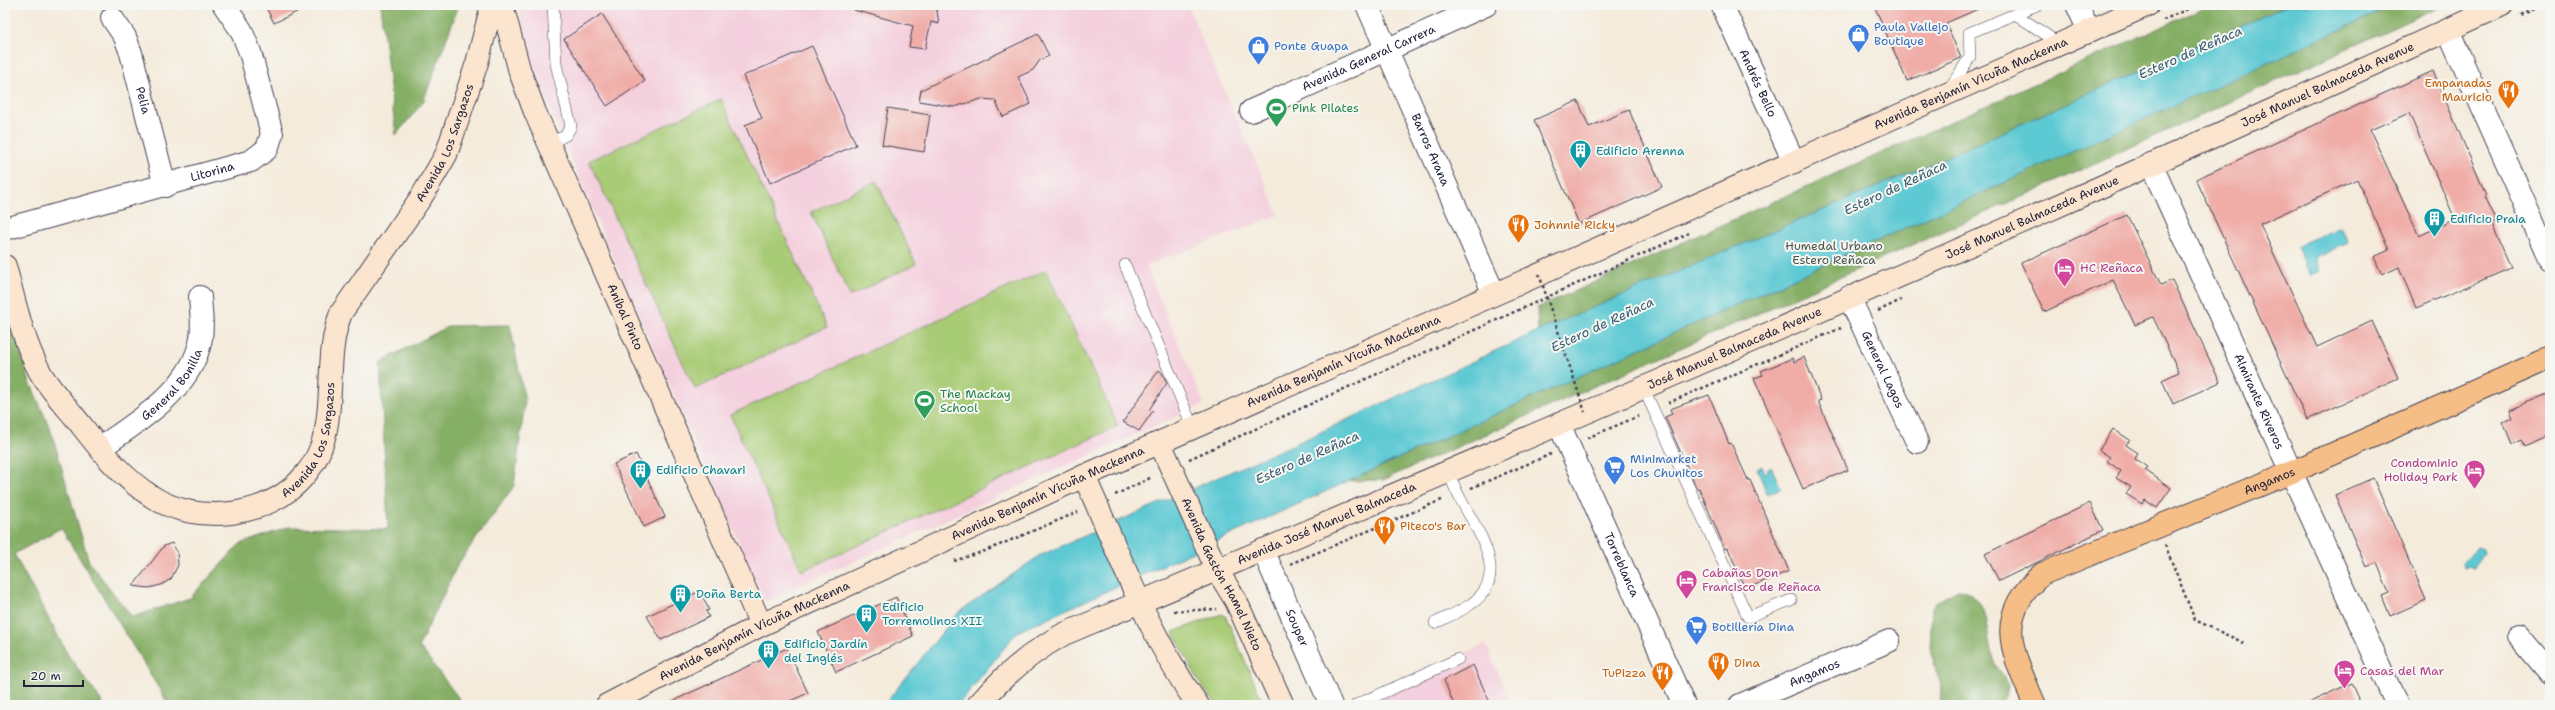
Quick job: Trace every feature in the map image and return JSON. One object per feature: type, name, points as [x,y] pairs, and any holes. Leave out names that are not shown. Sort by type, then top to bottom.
[{"type":"main road","name":"Avenida Los Sargazos","points":[[5,266],[28,347],[40,373],[126,478],[152,497],[186,510],[208,514],[229,514],[269,503],[283,495],[305,476],[323,444],[328,421],[331,353],[341,313],[422,196],[446,155],[477,63],[492,5]]},
{"type":"main road","name":"Aníbal Pinto","points":[[502,5],[520,72],[549,144],[762,625]]},
{"type":"main road","name":"José Manuel Balmaceda Avenue","points":[[1559,424],[2151,164],[2502,5]]},
{"type":"main road","name":"Avenida Benjamín Vicuña Mackenna","points":[[607,705],[762,625],[1084,476],[2089,31],[2155,13]]},
{"type":"main road","name":"Angamos","points":[[2035,705],[2016,660],[2010,625],[2022,595],[2042,574],[2292,472],[2550,358]]},
{"type":"main road","name":"Avenida José Manuel Balmaceda","points":[[979,705],[1000,680],[1042,646],[1137,593],[1213,561],[1263,550],[1559,424]]},
{"type":"main road","name":"Avenida Gastón Hamel Nieto","points":[[1160,443],[1213,561],[1236,601],[1283,705]]},
{"type":"main road","points":[[1084,476],[1137,593],[1170,659],[1198,705]]},
{"type":"street","name":"Litorina","points":[[5,229],[165,186],[251,161],[260,156],[270,142],[272,134],[250,52],[241,30],[224,5]]},
{"type":"street","name":"Barros Arana","points":[[1367,5],[1494,294]]},
{"type":"street","name":"Avenida General Carrera","points":[[1251,111],[1486,5]]},
{"type":"street","name":"Andrés Bello","points":[[1722,5],[1794,162]]},
{"type":"street","points":[[2077,5],[2089,31]]},
{"type":"street","name":"Pelia","points":[[112,18],[125,37],[131,53],[165,186]]},
{"type":"street","points":[[2448,30],[2550,260]]},
{"type":"street","name":"Almirante Riveros","points":[[2151,164],[2397,705]]},
{"type":"street","name":"General Lagos","points":[[1849,297],[1917,442]]},
{"type":"street","name":"General Bonilla","points":[[100,448],[140,419],[174,389],[189,370],[199,346],[202,323],[200,298]]},
{"type":"street","name":"Torreblanca","points":[[1559,424],[1684,705]]},
{"type":"street","name":"Souper","points":[[1263,550],[1331,705]]},
{"type":"street","points":[[2518,635],[2550,673]]},
{"type":"street","name":"Angamos","points":[[1740,705],[1889,641]]},
{"type":"lane","points":[[549,144],[566,135],[571,126],[556,64],[554,5]]},
{"type":"lane","points":[[1944,96],[1970,57],[1969,33],[2037,5]]},
{"type":"lane","points":[[2015,14],[2060,44]]},
{"type":"lane","points":[[1125,266],[1194,428]]},
{"type":"lane","points":[[1643,387],[1748,617],[1791,600]]},
{"type":"lane","points":[[1435,623],[1471,604],[1479,596],[1489,575],[1490,564],[1485,541],[1460,499],[1448,472]]},
{"type":"lane","points":[[1356,705],[1458,659]]},
{"type":"path","points":[[2155,13],[2197,5]]},
{"type":"path","points":[[950,562],[985,551],[1099,508],[1173,473],[1215,446],[1691,232]]},
{"type":"path","points":[[1540,274],[1585,412]]},
{"type":"path","points":[[2158,526],[2195,620],[2244,643]]},
{"type":"shaded area","name":"The Mackay School","points":[[519,5],[1187,5],[1279,215],[1146,266],[1204,404],[765,601],[600,228],[536,75],[527,47]]},
{"type":"shaded area","points":[[1486,644],[1511,705],[1346,705]]},
{"type":"green space","points":[[380,5],[459,5],[423,102],[396,135]]},
{"type":"green space","points":[[2210,5],[2288,5],[1929,165],[1538,331],[1537,308]]},
{"type":"green space","points":[[2395,5],[2443,5],[2021,197],[1383,480],[1349,481]]},
{"type":"green space","points":[[721,99],[827,327],[695,389],[589,161]]},
{"type":"green space","points":[[876,181],[916,264],[850,296],[811,212]]},
{"type":"green space","name":"The Mackay School","points":[[1046,270],[1118,426],[802,571],[730,415]]},
{"type":"green space","points":[[5,304],[30,382],[51,431],[89,562],[132,617],[190,598],[240,544],[289,527],[388,529],[380,362],[449,326],[510,325],[525,401],[514,486],[458,564],[419,646],[464,705],[169,705],[61,528],[14,554],[68,655],[103,703],[101,705],[5,705]]},
{"type":"green space","points":[[1958,590],[1969,592],[1976,598],[1982,607],[1991,653],[1994,662],[2005,677],[2008,686],[2006,695],[1999,705],[1940,705],[1941,686],[1930,649],[1932,608],[1936,602]]},
{"type":"green space","points":[[1222,614],[1226,617],[1264,705],[1217,705],[1200,684],[1173,632]]},
{"type":"water","name":"Estero de Reñaca","points":[[2288,5],[2395,5],[1017,632],[958,705],[884,705],[958,613],[1039,556],[1308,438],[1538,331],[1929,165]]},
{"type":"water","points":[[2341,227],[2348,243],[2315,257],[2320,271],[2310,275],[2297,246]]},
{"type":"water","points":[[1762,466],[1765,473],[1768,472],[1767,469],[1771,467],[1781,488],[1767,494],[1757,468]]},
{"type":"water","points":[[2477,547],[2483,549],[2484,554],[2474,568],[2470,566],[2465,568],[2463,562]]},
{"type":"building","points":[[265,5],[311,5],[274,23]]},
{"type":"building","points":[[855,5],[936,5],[939,24],[931,22],[925,49],[909,47],[913,26],[854,10]]},
{"type":"building","points":[[1874,5],[1987,5],[1946,23],[1961,58],[1907,81]]},
{"type":"building","points":[[602,14],[645,81],[607,106],[564,39]]},
{"type":"building","points":[[1038,34],[1049,56],[1040,60],[1033,70],[1018,77],[1031,104],[1003,117],[995,100],[981,99],[954,107],[919,101],[921,90]]},
{"type":"building","points":[[812,46],[856,145],[770,183],[745,125],[762,118],[743,76]]},
{"type":"building","points":[[2433,71],[2486,195],[2484,196],[2496,222],[2492,224],[2511,268],[2416,308],[2399,267],[2382,275],[2374,257],[2389,250],[2357,179],[2260,224],[2317,347],[2372,321],[2398,378],[2307,420],[2196,179]],"holes":[[[2409,113],[2455,219],[2419,236],[2370,130]]]},
{"type":"building","points":[[1578,101],[1589,127],[1629,110],[1662,187],[1579,224],[1534,120]]},
{"type":"building","points":[[888,108],[930,115],[924,152],[882,145]]},
{"type":"building","points":[[2127,215],[2161,285],[2172,280],[2220,382],[2173,404],[2162,380],[2179,372],[2153,317],[2135,325],[2113,280],[2044,312],[2021,263]]},
{"type":"building","points":[[1804,357],[1821,400],[1818,401],[1848,470],[1803,489],[1754,378],[1763,375],[1761,371],[1793,358],[1794,362]]},
{"type":"building","points":[[1159,370],[1167,383],[1149,410],[1153,411],[1139,431],[1123,422]]},
{"type":"building","points":[[2550,393],[2550,436],[2524,447],[2521,440],[2512,444],[2503,422],[2512,418],[2509,410]]},
{"type":"building","points":[[1709,395],[1729,444],[1731,443],[1748,480],[1750,480],[1789,571],[1745,589],[1728,548],[1725,549],[1699,488],[1697,489],[1665,417],[1672,414],[1670,409]]},
{"type":"building","points":[[2113,429],[2130,440],[2126,445],[2138,453],[2135,459],[2147,467],[2145,470],[2171,488],[2157,508],[2145,500],[2142,504],[2126,494],[2131,487],[2116,478],[2121,471],[2107,461],[2110,457],[2099,450]]},
{"type":"building","name":"Edificio Chavari","points":[[636,454],[665,517],[644,527],[614,464]]},
{"type":"building","points":[[2373,478],[2426,600],[2390,616],[2382,596],[2389,593],[2377,563],[2366,567],[2335,495]]},
{"type":"building","points":[[2090,503],[2103,530],[1999,581],[1985,554]]},
{"type":"building","points":[[172,543],[177,552],[178,565],[171,579],[161,585],[149,588],[133,586],[164,546]]},
{"type":"building","name":"Doña Berta","points":[[700,591],[709,610],[706,611],[709,617],[661,640],[647,616]]},
{"type":"building","name":"Edificio Torremolinos XII","points":[[896,597],[913,636],[836,672],[818,632]]},
{"type":"building","name":"Edificio Jardín del Inglés","points":[[787,648],[808,693],[781,705],[664,705]]},
{"type":"building","points":[[1473,665],[1491,705],[1454,705],[1444,680]]},
{"type":"building","name":"Casas del Mar","points":[[2351,683],[2361,705],[2304,705]]},
{"type":"place","name":"Paula Vallejo Boutique","points":[[1859,54]]},
{"type":"place","name":"Ponte Guapa","points":[[1258,66]]},
{"type":"place","name":"Empanadas Mauricio","points":[[2508,110]]},
{"type":"place","name":"Pink Pilates","points":[[1276,128]]},
{"type":"place","name":"Edificio Arenna","points":[[1580,170]]},
{"type":"place","name":"Edificio Praia","points":[[2435,238]]},
{"type":"place","name":"Johnnie Ricky","points":[[1518,244]]},
{"type":"place","name":"HC Reñaca","points":[[2064,288]]},
{"type":"place","name":"The Mackay School","points":[[924,420]]},
{"type":"place","name":"Minimarket Los Chunitos","points":[[1614,486]]},
{"type":"place","name":"Edificio Chavari","points":[[640,490]]},
{"type":"place","name":"Condominio Holiday Park","points":[[2474,490]]},
{"type":"place","name":"Piteco's Bar","points":[[1384,546]]},
{"type":"place","name":"Cabañas Don Francisco de Reñaca","points":[[1687,600]]},
{"type":"place","name":"Doña Berta","points":[[680,614]]},
{"type":"place","name":"Edificio Torremolinos XII","points":[[866,634]]},
{"type":"place","name":"Botillería Dina","points":[[1696,646]]},
{"type":"place","name":"Edificio Jardín del Inglés","points":[[768,670]]},
{"type":"place","name":"Dina","points":[[1718,682]]},
{"type":"place","name":"Casas del Mar","points":[[2344,690]]},
{"type":"place","name":"TuPizza","points":[[1662,692]]},
{"type":"park label","name":"Humedal Urbano Estero Reñaca","points":[[1834,253]]}]
